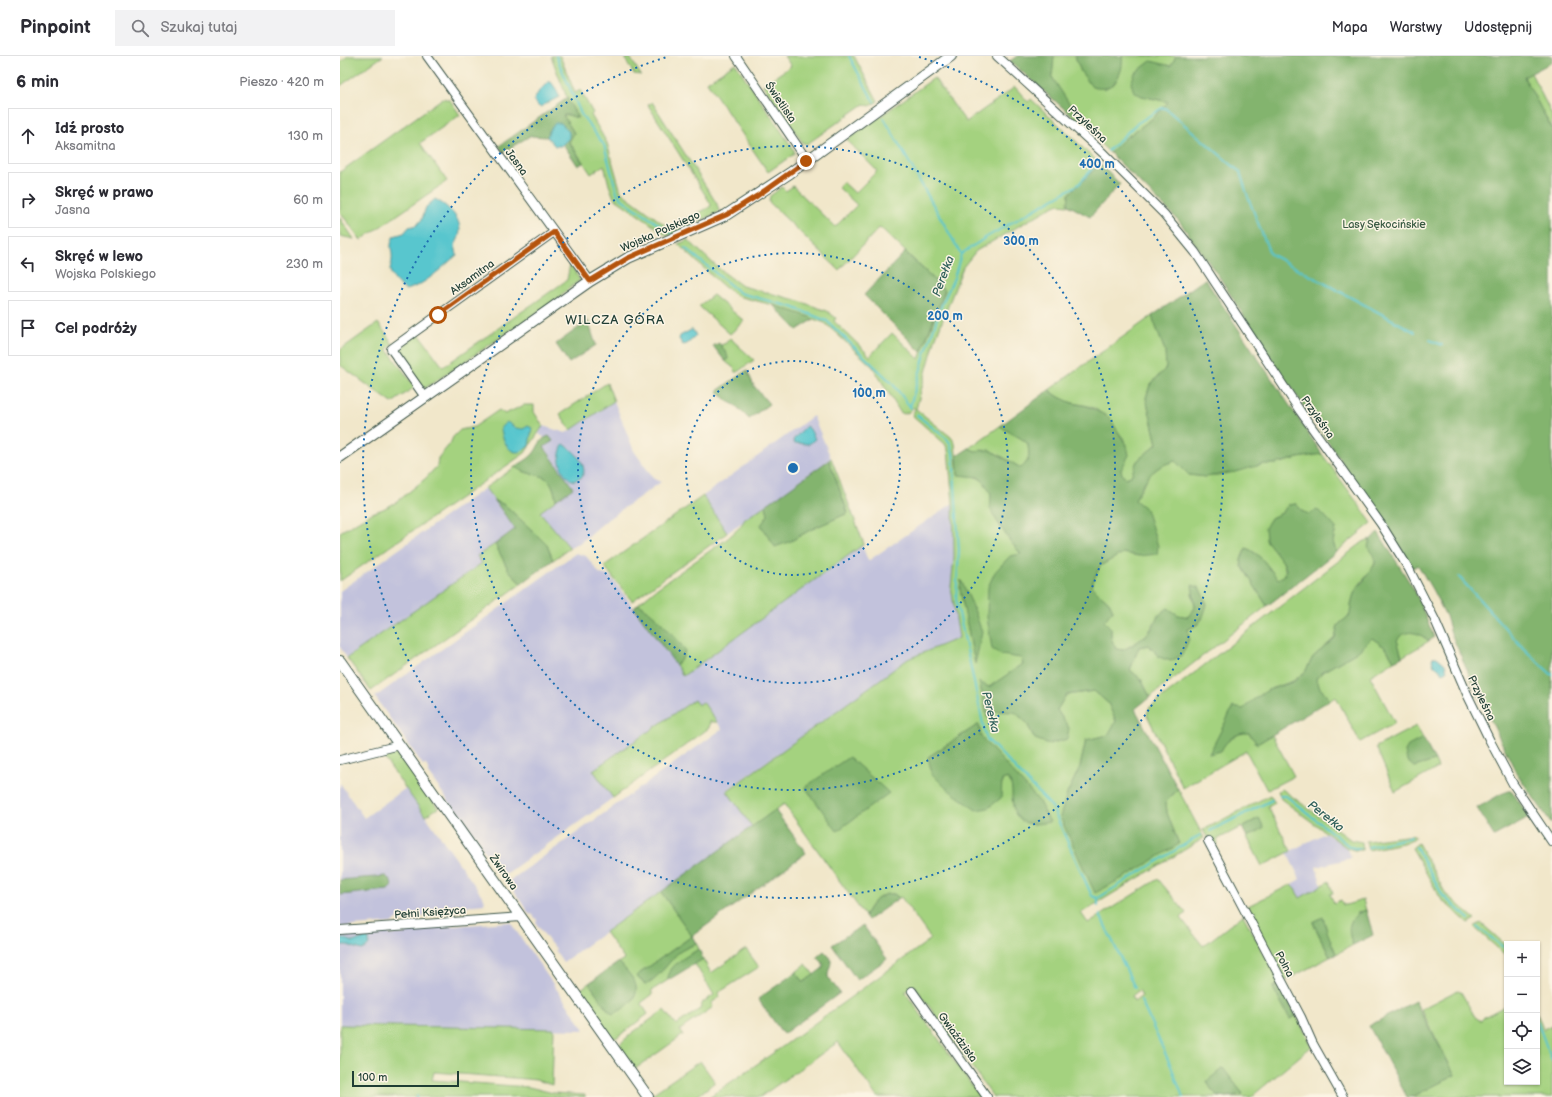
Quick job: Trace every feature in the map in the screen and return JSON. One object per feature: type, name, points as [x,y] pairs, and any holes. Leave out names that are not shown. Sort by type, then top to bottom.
[{"type":"street","name":"Jasna","points":[[427,56],[590,281]]},
{"type":"street","name":"Świetlista","points":[[736,56],[807,160]]},
{"type":"street","name":"Wojska Polskiego","points":[[340,456],[590,281],[628,258],[726,215],[757,196],[951,56]]},
{"type":"street","name":"Przyleśna","points":[[997,56],[1076,127],[1159,208],[1174,224],[1199,258],[1300,412],[1381,524],[1409,569],[1436,620],[1467,694],[1490,741],[1513,784],[1552,842]]},
{"type":"street","name":"Aksamitna","points":[[425,397],[391,350],[554,232]]},
{"type":"street","name":"Żwirowa","points":[[340,661],[648,1097]]},
{"type":"street","points":[[340,760],[400,745]]},
{"type":"street","name":"Polna","points":[[1208,842],[1301,1017],[1313,1044],[1343,1097]]},
{"type":"street","name":"Pełni Księżyca","points":[[340,930],[521,916]]},
{"type":"street","name":"Gwiaździsta","points":[[912,991],[987,1097]]},
{"type":"shaded area","points":[[614,401],[634,451],[654,479],[661,482],[608,519],[581,542],[570,548],[540,512],[573,488],[544,446],[552,441],[549,436],[545,438],[539,434],[543,426],[566,433]]},
{"type":"shaded area","points":[[813,416],[831,458],[727,533],[703,496]]},
{"type":"shaded area","points":[[485,488],[515,529],[478,556],[482,563],[347,658],[340,647],[340,591]]},
{"type":"shaded area","points":[[953,503],[954,557],[951,587],[959,638],[908,659],[727,790],[752,827],[563,962],[555,950],[556,949],[536,923],[537,920],[532,914],[530,915],[508,882],[722,729],[703,702],[698,705],[694,700],[594,770],[613,798],[507,873],[500,872],[428,773],[429,770],[426,765],[423,765],[375,697],[576,553],[586,556],[600,574],[610,576],[684,675],[862,545],[868,561]]},
{"type":"shaded area","points":[[340,783],[364,818],[406,788],[485,900],[484,904],[435,909],[423,917],[398,919],[393,923],[340,927]]},
{"type":"shaded area","points":[[1325,833],[1347,848],[1351,858],[1316,867],[1322,886],[1299,898],[1292,884],[1300,879],[1287,853]]},
{"type":"shaded area","points":[[510,922],[585,1030],[340,1025],[340,934],[387,931],[390,935],[405,934],[409,929]]},
{"type":"green space","points":[[348,56],[383,56],[340,86],[340,62]]},
{"type":"green space","points":[[551,56],[560,56],[575,93],[580,90],[593,113],[591,115],[607,143],[621,192],[669,228],[710,207],[711,204],[648,105],[652,102],[717,204],[719,211],[668,236],[614,198],[604,165],[591,174],[569,141],[574,133],[563,115],[577,118],[567,98]]},
{"type":"green space","points":[[629,56],[641,75],[634,74],[625,59]]},
{"type":"green space","points":[[784,56],[854,56],[878,101],[870,106],[864,104],[807,144],[803,143],[763,85],[791,66]]},
{"type":"green space","points":[[1017,56],[1054,56],[1052,77],[1074,111],[1071,115],[1010,61]]},
{"type":"green space","points":[[1054,56],[1075,56],[1081,72],[1104,89],[1115,83],[1119,74],[1122,56],[1176,56],[1171,66],[1151,62],[1142,96],[1168,102],[1153,118],[1124,139],[1110,153],[1071,115],[1073,111],[1052,77]]},
{"type":"green space","points":[[1075,56],[1122,56],[1121,71],[1117,80],[1110,86],[1105,88],[1092,87],[1081,72]]},
{"type":"green space","name":"Lasy Sękocińskie","points":[[1176,56],[1552,56],[1552,62],[1524,77],[1552,129],[1552,824],[1517,774],[1474,686],[1451,633],[1446,616],[1418,565],[1413,568],[1264,348],[1220,278],[1179,221],[1110,153],[1124,139],[1153,118],[1168,102],[1142,96],[1134,92],[1131,83],[1135,73],[1151,61],[1171,66]]},
{"type":"green space","points":[[735,63],[794,150],[794,154],[768,172],[707,82]]},
{"type":"green space","points":[[1531,73],[1552,115],[1552,129],[1524,77]]},
{"type":"green space","points":[[934,78],[966,122],[1015,87],[1028,102],[1031,99],[1100,164],[1069,194],[1068,205],[1059,204],[1048,209],[976,251],[963,267],[935,340],[916,409],[951,437],[955,443],[958,474],[973,476],[986,483],[991,493],[992,511],[1005,533],[1021,554],[1012,656],[1021,658],[1023,664],[989,687],[980,683],[987,718],[994,711],[1015,712],[1026,722],[1035,739],[1069,728],[1057,710],[1066,695],[1094,691],[1108,703],[1116,721],[1109,735],[1086,740],[1080,767],[1067,794],[1179,844],[1167,813],[1166,802],[1178,789],[1204,838],[1081,913],[1088,923],[1158,879],[1186,913],[1181,918],[1203,946],[1243,915],[1280,983],[1273,987],[1290,1019],[1296,1015],[1312,1046],[1251,1097],[1225,1097],[1243,1094],[1223,1069],[1218,1096],[1221,1097],[993,1097],[914,985],[905,992],[980,1097],[877,1097],[838,1042],[760,1097],[709,1097],[782,1047],[931,939],[901,897],[899,898],[894,894],[884,895],[876,900],[865,916],[784,804],[752,827],[727,791],[908,659],[959,638],[951,587],[954,557],[953,503],[948,450],[945,444],[912,415],[915,409],[914,407],[909,412],[904,414],[900,412],[873,367],[825,323],[773,305],[737,296],[723,286],[678,244],[688,240],[718,268],[742,286],[796,300],[827,311],[836,318],[834,321],[870,356],[892,333],[919,359],[945,290],[880,227],[839,270],[769,202],[770,196],[782,187],[786,191],[793,186],[835,227],[857,205],[838,187],[843,182],[855,193],[877,171],[847,140]],"holes":[[[961,581],[975,663],[960,589]],[[979,724],[981,737],[997,756],[1034,825],[1013,806],[1012,785],[1008,778],[1002,780],[1002,785],[928,757]],[[1139,990],[1142,996],[1134,1002],[1132,996]]]},
{"type":"green space","points":[[443,98],[450,100],[460,115],[420,143],[447,181],[361,240],[340,212],[340,172]]},
{"type":"green space","points":[[567,98],[578,118],[563,115],[574,133],[569,142],[583,163],[578,166],[563,144],[569,138],[549,131],[547,137],[530,136],[503,152],[499,146]]},
{"type":"green space","points":[[1100,164],[1120,184],[1090,217],[1068,205],[1069,194]]},
{"type":"green space","points":[[340,218],[354,239],[340,236]]},
{"type":"green space","points":[[905,252],[945,290],[921,352],[864,295]]},
{"type":"green space","points":[[570,264],[580,280],[561,295],[562,296],[424,389],[396,351],[419,334],[443,367],[567,280]]},
{"type":"green space","points":[[1205,279],[1322,454],[1276,464],[1264,464],[1235,472],[1206,477],[1189,475],[1175,461],[1160,467],[1155,470],[1146,480],[1135,500],[1146,509],[1158,546],[1157,554],[1139,556],[1123,553],[1100,566],[1091,586],[1109,602],[1113,610],[1104,621],[1111,628],[1111,638],[1116,649],[1123,650],[1138,642],[1151,630],[1158,616],[1168,608],[1178,615],[1188,617],[1195,607],[1192,585],[1199,587],[1207,604],[1201,620],[1196,625],[1188,629],[1189,639],[1182,655],[1171,661],[1159,657],[1149,645],[1139,647],[1130,670],[1141,679],[1150,697],[1135,709],[1178,789],[1166,802],[1167,813],[1179,844],[1132,873],[1095,893],[1060,817],[1067,794],[1080,767],[1086,740],[1108,735],[1116,721],[1108,703],[1094,691],[1066,695],[1057,710],[1069,728],[1067,739],[1049,744],[1035,739],[1026,722],[1015,712],[994,711],[988,718],[979,682],[989,687],[1023,664],[1021,658],[1001,655],[992,649],[987,617],[988,587],[995,572],[1010,556],[1021,554],[1010,541],[995,518],[990,508],[991,494],[984,482],[978,477],[958,475],[957,456],[969,448],[975,451],[990,450],[1021,468],[1029,458],[1028,444],[1000,426],[1049,390],[1072,403],[1087,406],[1109,417],[1127,446],[1129,455],[1121,470],[1122,474],[1125,478],[1131,476],[1137,461],[1157,444],[1146,398],[1150,385],[1166,368],[1165,351],[1152,316]]},
{"type":"green space","points":[[713,295],[744,321],[730,334],[700,307],[700,305]]},
{"type":"green space","points":[[773,305],[810,317],[813,320],[797,330]]},
{"type":"green space","points":[[1152,316],[1165,351],[1166,368],[1150,385],[1146,398],[1157,444],[1137,461],[1131,476],[1125,478],[1121,469],[1126,455],[1126,447],[1122,437],[1116,429],[1100,412],[1094,408],[1067,401],[1049,390]]},
{"type":"green space","points":[[588,321],[596,345],[569,363],[556,344]]},
{"type":"green space","points":[[378,323],[393,344],[387,349],[415,387],[392,403],[340,365],[340,350]]},
{"type":"green space","points":[[730,338],[754,360],[736,373],[735,369],[725,361],[728,358],[721,345],[726,343]]},
{"type":"green space","points":[[719,343],[727,354],[728,359],[725,361],[713,346]]},
{"type":"green space","points":[[747,370],[754,386],[769,404],[749,419],[735,405],[727,401],[717,391]]},
{"type":"green space","points":[[607,383],[614,401],[571,430],[560,414]]},
{"type":"green space","points":[[524,405],[534,405],[534,412],[543,426],[525,453],[340,581],[340,532],[372,513],[397,502],[426,478],[437,466],[438,458],[460,430],[474,427],[499,410],[505,414]]},
{"type":"green space","points":[[1000,426],[1028,444],[1029,458],[1021,468],[994,453],[982,450],[975,451],[969,448]]},
{"type":"green space","points":[[549,436],[553,441],[544,447],[573,488],[556,500],[551,483],[547,479],[515,467],[531,456],[541,441]]},
{"type":"green space","points":[[1322,454],[1372,523],[1336,552],[1333,542],[1336,528],[1303,512],[1296,504],[1288,505],[1282,513],[1271,518],[1266,540],[1282,560],[1285,575],[1278,580],[1260,557],[1246,548],[1241,559],[1242,566],[1267,606],[1150,697],[1141,679],[1130,670],[1139,647],[1149,645],[1159,657],[1171,661],[1189,639],[1188,629],[1197,625],[1203,618],[1192,593],[1195,607],[1188,617],[1178,615],[1158,615],[1148,633],[1144,637],[1123,650],[1116,649],[1111,638],[1111,628],[1103,621],[1113,611],[1109,602],[1090,586],[1100,566],[1123,553],[1139,556],[1135,500],[1150,474],[1162,465],[1175,461],[1189,475],[1206,477],[1264,464],[1276,464]]},
{"type":"green space","points":[[831,458],[864,544],[683,676],[676,665],[682,659],[685,650],[656,618],[638,604],[656,589],[728,538],[739,528],[745,519],[766,505],[768,515],[791,541],[810,530],[848,513],[829,460]]},
{"type":"green space","points":[[829,460],[848,513],[810,530],[791,541],[775,547],[761,525],[768,515],[766,505]]},
{"type":"green space","points":[[515,467],[523,471],[542,476],[551,483],[554,490],[556,500],[540,512],[570,548],[553,560],[547,545],[505,505],[495,501],[485,488]]},
{"type":"green space","points":[[703,496],[727,533],[632,601],[604,566]]},
{"type":"green space","points":[[495,501],[505,505],[547,545],[553,560],[521,584],[508,569],[495,544],[515,529]]},
{"type":"green space","points":[[1296,504],[1303,512],[1310,514],[1316,510],[1321,512],[1336,528],[1333,542],[1336,552],[1267,606],[1242,566],[1241,559],[1246,548],[1260,557],[1278,579],[1285,575],[1286,569],[1283,562],[1266,540],[1265,528],[1271,518],[1282,513],[1288,505]]},
{"type":"green space","points":[[1378,532],[1415,591],[1434,637],[1429,641],[1421,635],[1413,633],[1404,634],[1397,640],[1402,657],[1394,661],[1386,648],[1372,638],[1357,652],[1322,672],[1316,680],[1320,688],[1330,700],[1257,744],[1249,733],[1240,734],[1229,740],[1221,751],[1209,754],[1233,707],[1243,709],[1268,690],[1293,682],[1305,672],[1313,657],[1335,638],[1338,625],[1350,615],[1355,591],[1374,566],[1374,557],[1368,548],[1372,539]]},
{"type":"green space","points":[[1370,539],[1369,546],[1375,561],[1374,565],[1355,591],[1350,615],[1338,625],[1335,638],[1313,657],[1305,672],[1293,681],[1268,690],[1243,709],[1225,743],[1242,732],[1249,733],[1257,744],[1272,735],[1294,776],[1267,790],[1246,751],[1183,788],[1147,715],[1149,708],[1363,542]]},
{"type":"green space","points":[[495,544],[508,569],[521,584],[371,691],[347,658],[482,563],[477,556]]},
{"type":"green space","points":[[961,580],[972,604],[982,632],[975,664],[960,589]]},
{"type":"green space","points":[[638,604],[663,625],[685,650],[682,659],[676,665],[634,608]]},
{"type":"green space","points":[[1407,632],[1418,633],[1429,641],[1402,657],[1397,640],[1401,635]]},
{"type":"green space","points":[[1372,638],[1386,648],[1394,661],[1370,676],[1395,723],[1360,742],[1336,697],[1330,700],[1320,688],[1316,680],[1322,672],[1357,652]]},
{"type":"green space","points":[[694,700],[698,705],[703,702],[717,722],[710,721],[709,728],[613,798],[593,770]]},
{"type":"green space","points":[[979,724],[981,737],[1038,800],[1050,822],[1032,824],[1018,818],[1013,806],[1012,788],[1008,778],[1002,780],[1001,798],[988,808],[976,810],[946,788],[932,774],[928,757]]},
{"type":"green space","points":[[1416,726],[1423,738],[1406,749],[1414,767],[1435,761],[1438,768],[1395,792],[1376,747]]},
{"type":"green space","points":[[1423,738],[1435,761],[1414,767],[1407,761],[1405,751],[1408,746]]},
{"type":"green space","points":[[396,750],[438,808],[425,816],[380,752]]},
{"type":"green space","points":[[849,757],[889,793],[837,831],[805,787]]},
{"type":"green space","points":[[1282,789],[1351,840],[1362,842],[1363,850],[1347,848],[1281,799],[1278,791]]},
{"type":"green space","points":[[1509,791],[1512,791],[1529,817],[1494,836],[1477,808]]},
{"type":"green space","points":[[1270,795],[1275,803],[1268,807],[1291,851],[1262,866],[1247,837],[1264,828],[1259,818],[1218,839],[1216,846],[1211,836],[1207,837],[1203,830]]},
{"type":"green space","points":[[775,810],[806,853],[692,936],[661,892]]},
{"type":"green space","points":[[1259,818],[1264,828],[1247,837],[1242,827]]},
{"type":"green space","points":[[1413,835],[1415,838],[1403,843],[1368,850],[1366,841]]},
{"type":"green space","points":[[1418,843],[1447,896],[1475,919],[1468,923],[1441,899],[1412,848]]},
{"type":"green space","points":[[386,876],[391,882],[392,886],[388,890],[340,895],[340,880]]},
{"type":"green space","points":[[1329,881],[1333,893],[1330,894],[1334,903],[1341,900],[1343,905],[1346,905],[1363,900],[1366,910],[1357,913],[1350,929],[1350,936],[1353,945],[1336,954],[1334,948],[1313,923],[1330,957],[1284,981],[1270,953],[1271,948],[1265,942],[1248,906],[1292,884],[1300,898]]},
{"type":"green space","points":[[661,892],[692,936],[636,976],[644,984],[649,982],[658,975],[675,955],[681,951],[696,943],[699,949],[675,965],[671,970],[668,980],[651,991],[653,994],[641,1003],[648,1014],[616,1038],[611,1037],[580,990],[589,983],[608,1010],[635,983],[619,962],[624,959],[605,932]]},
{"type":"green space","points":[[887,894],[894,894],[899,898],[868,920],[865,916],[871,906],[876,900]]},
{"type":"green space","points":[[1366,910],[1373,935],[1353,945],[1349,928],[1350,924],[1355,916]]},
{"type":"green space","points":[[1323,917],[1336,954],[1330,957],[1313,922]]},
{"type":"green space","points":[[1481,923],[1504,943],[1504,954],[1474,927]]},
{"type":"green space","points":[[863,925],[887,959],[857,980],[832,945]]},
{"type":"green space","points":[[692,936],[696,943],[679,952],[653,980],[645,984],[636,976]]},
{"type":"green space","points":[[699,949],[703,959],[668,980],[671,969],[679,961]]},
{"type":"green space","points":[[746,949],[759,967],[718,993],[720,997],[711,1003],[713,1007],[680,1030],[683,1035],[635,1069],[620,1047],[620,1044],[632,1033],[664,1010],[676,1025],[700,1009],[703,1002],[714,995],[695,964],[703,959],[711,973]]},
{"type":"green space","points":[[824,951],[831,961],[828,977],[840,993],[783,1034],[758,999],[796,972],[804,982],[823,968],[823,963],[817,957]]},
{"type":"green space","points":[[619,962],[634,980],[636,993],[634,998],[627,1006],[613,1014],[608,1010],[589,983]]},
{"type":"green space","points":[[806,964],[814,975],[804,982],[796,972]]},
{"type":"green space","points":[[1280,983],[1296,1015],[1290,1019],[1273,988]]},
{"type":"green space","points":[[1458,990],[1461,992],[1475,1017],[1481,1021],[1484,1017],[1504,1007],[1504,1085],[1540,1085],[1540,1021],[1543,1029],[1552,1025],[1552,1097],[1412,1097],[1455,1075],[1421,1009]]},
{"type":"green space","points":[[1415,1001],[1455,1075],[1412,1097],[1407,1097],[1369,1026]]},
{"type":"green space","points":[[340,1025],[554,1029],[552,1085],[536,1080],[434,1072],[432,1080],[529,1087],[553,1093],[585,1095],[585,1097],[340,1097]]},
{"type":"green space","points":[[700,1061],[715,1082],[696,1097],[654,1097],[652,1094]]},
{"type":"green space","points":[[1223,1068],[1243,1094],[1225,1097],[1218,1096],[1211,1089],[1207,1081]]},
{"type":"water","points":[[548,82],[551,82],[554,85],[559,97],[540,107],[534,100],[539,91]]},
{"type":"water","points":[[555,123],[561,123],[569,132],[569,138],[561,146],[555,146],[547,137],[549,131]]},
{"type":"water","points":[[435,199],[448,208],[457,218],[460,231],[459,238],[455,245],[457,255],[419,285],[405,290],[396,281],[391,273],[392,240],[394,236],[404,233],[409,227],[417,225],[422,219],[426,207]]},
{"type":"water","points":[[693,330],[696,336],[687,344],[683,345],[679,339],[680,336]]},
{"type":"water","points":[[507,422],[516,428],[523,429],[528,426],[532,428],[529,446],[522,451],[514,452],[505,443],[501,427]]},
{"type":"water","points":[[806,426],[810,429],[815,439],[809,444],[794,443],[793,440]]},
{"type":"water","points":[[564,444],[571,449],[582,463],[584,471],[582,477],[574,481],[569,479],[561,465],[560,454]]},
{"type":"water","points":[[1437,657],[1445,664],[1447,671],[1443,673],[1433,664],[1432,659]]},
{"type":"water","points":[[367,937],[369,939],[369,945],[362,950],[347,945],[340,945],[340,938],[353,942]]},
{"type":"waterway","points":[[556,56],[581,114],[604,145],[617,193],[622,199],[671,233]]},
{"type":"waterway","name":"Perełka","points":[[849,56],[874,102]]},
{"type":"waterway","points":[[1108,151],[1136,124],[1162,108],[1165,108],[1240,172],[1270,254],[1415,332]]},
{"type":"waterway","name":"Perełka","points":[[884,118],[961,254],[954,278],[942,304],[925,354],[910,407]]},
{"type":"waterway","points":[[961,254],[985,238],[1079,184],[1101,158]]},
{"type":"waterway","points":[[685,248],[740,293],[792,307],[827,321],[892,383],[911,408]]},
{"type":"waterway","points":[[1430,340],[1442,345]]},
{"type":"waterway","name":"Perełka","points":[[917,415],[947,439],[953,453],[959,550],[956,599],[987,739],[1052,807],[1092,896],[1098,898],[1200,835]]},
{"type":"waterway","points":[[1459,577],[1524,649],[1552,675]]},
{"type":"waterway","name":"Perełka","points":[[1280,796],[1286,796],[1349,846],[1361,848]]},
{"type":"waterway","name":"Perełka","points":[[1210,831],[1272,800]]},
{"type":"waterway","name":"Perełka","points":[[1368,847],[1411,837]]},
{"type":"waterway","name":"Perełka","points":[[1416,847],[1443,896],[1469,919]]},
{"type":"waterway","points":[[1098,899],[1098,906]]},
{"type":"waterway","points":[[1100,915],[1135,988]]},
{"type":"waterway","name":"Perełka","points":[[1478,927],[1503,947]]},
{"type":"waterway","points":[[1141,1001],[1171,1066],[1183,1097]]},
{"type":"waterway","name":"Perełka","points":[[1540,1029],[1552,1061]]},
{"type":"district","name":"WILCZA GÓRA","points":[[615,319]]},
{"type":"route","points":[[438,315],[554,232],[590,281],[628,258],[726,215],[757,196],[806,161]]}]
